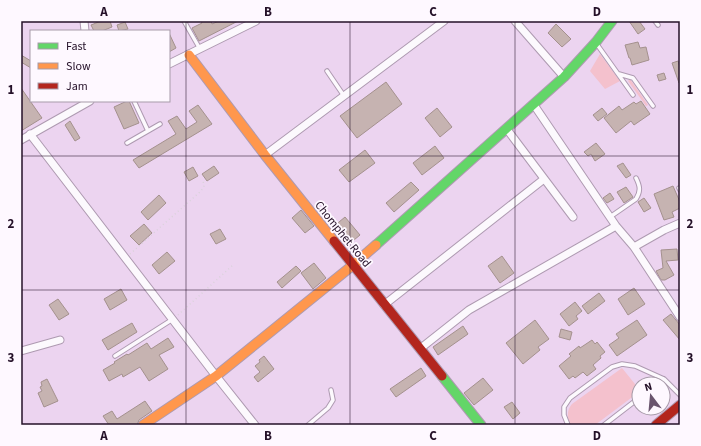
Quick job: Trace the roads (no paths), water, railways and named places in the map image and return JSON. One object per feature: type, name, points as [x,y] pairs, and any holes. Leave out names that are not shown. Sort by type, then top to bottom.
[{"type":"street","points":[[170,64],[256,21]]},
{"type":"street","points":[[265,155],[444,21]]},
{"type":"street","points":[[515,21],[564,77]]},
{"type":"street","points":[[143,425],[216,376],[353,265],[564,77],[596,42],[612,21]]},
{"type":"street","name":"Chomphet Road","points":[[189,55],[265,155],[421,348],[481,425]]},
{"type":"street","points":[[21,140],[88,102]]},
{"type":"street","points":[[534,105],[616,226],[634,247],[680,318]]},
{"type":"street","points":[[506,128],[572,217]]},
{"type":"street","points":[[30,134],[255,425]]},
{"type":"street","points":[[384,304],[544,179]]},
{"type":"street","points":[[634,247],[680,223]]},
{"type":"street","points":[[421,348],[469,310],[616,226]]},
{"type":"street","points":[[21,351],[60,340]]},
{"type":"street","points":[[656,425],[680,405]]},
{"type":"lane","points":[[184,21],[200,49]]},
{"type":"lane","points":[[655,21],[658,25]]},
{"type":"lane","points":[[596,42],[633,96]]},
{"type":"lane","points":[[327,71],[344,96]]},
{"type":"lane","points":[[619,74],[633,78],[653,106]]},
{"type":"lane","points":[[134,102],[148,130]]},
{"type":"lane","points":[[127,143],[160,124]]},
{"type":"lane","points":[[610,217],[636,199],[640,190],[640,185],[636,178]]},
{"type":"lane","points":[[115,356],[173,319]]},
{"type":"lane","points":[[568,425],[564,415],[564,407],[570,398],[612,367],[622,364],[635,366],[657,376]]},
{"type":"lane","points":[[671,386],[680,395]]},
{"type":"lane","points":[[308,425],[328,408],[333,400],[331,390]]},
{"type":"lane","points":[[604,425],[631,404]]}]
